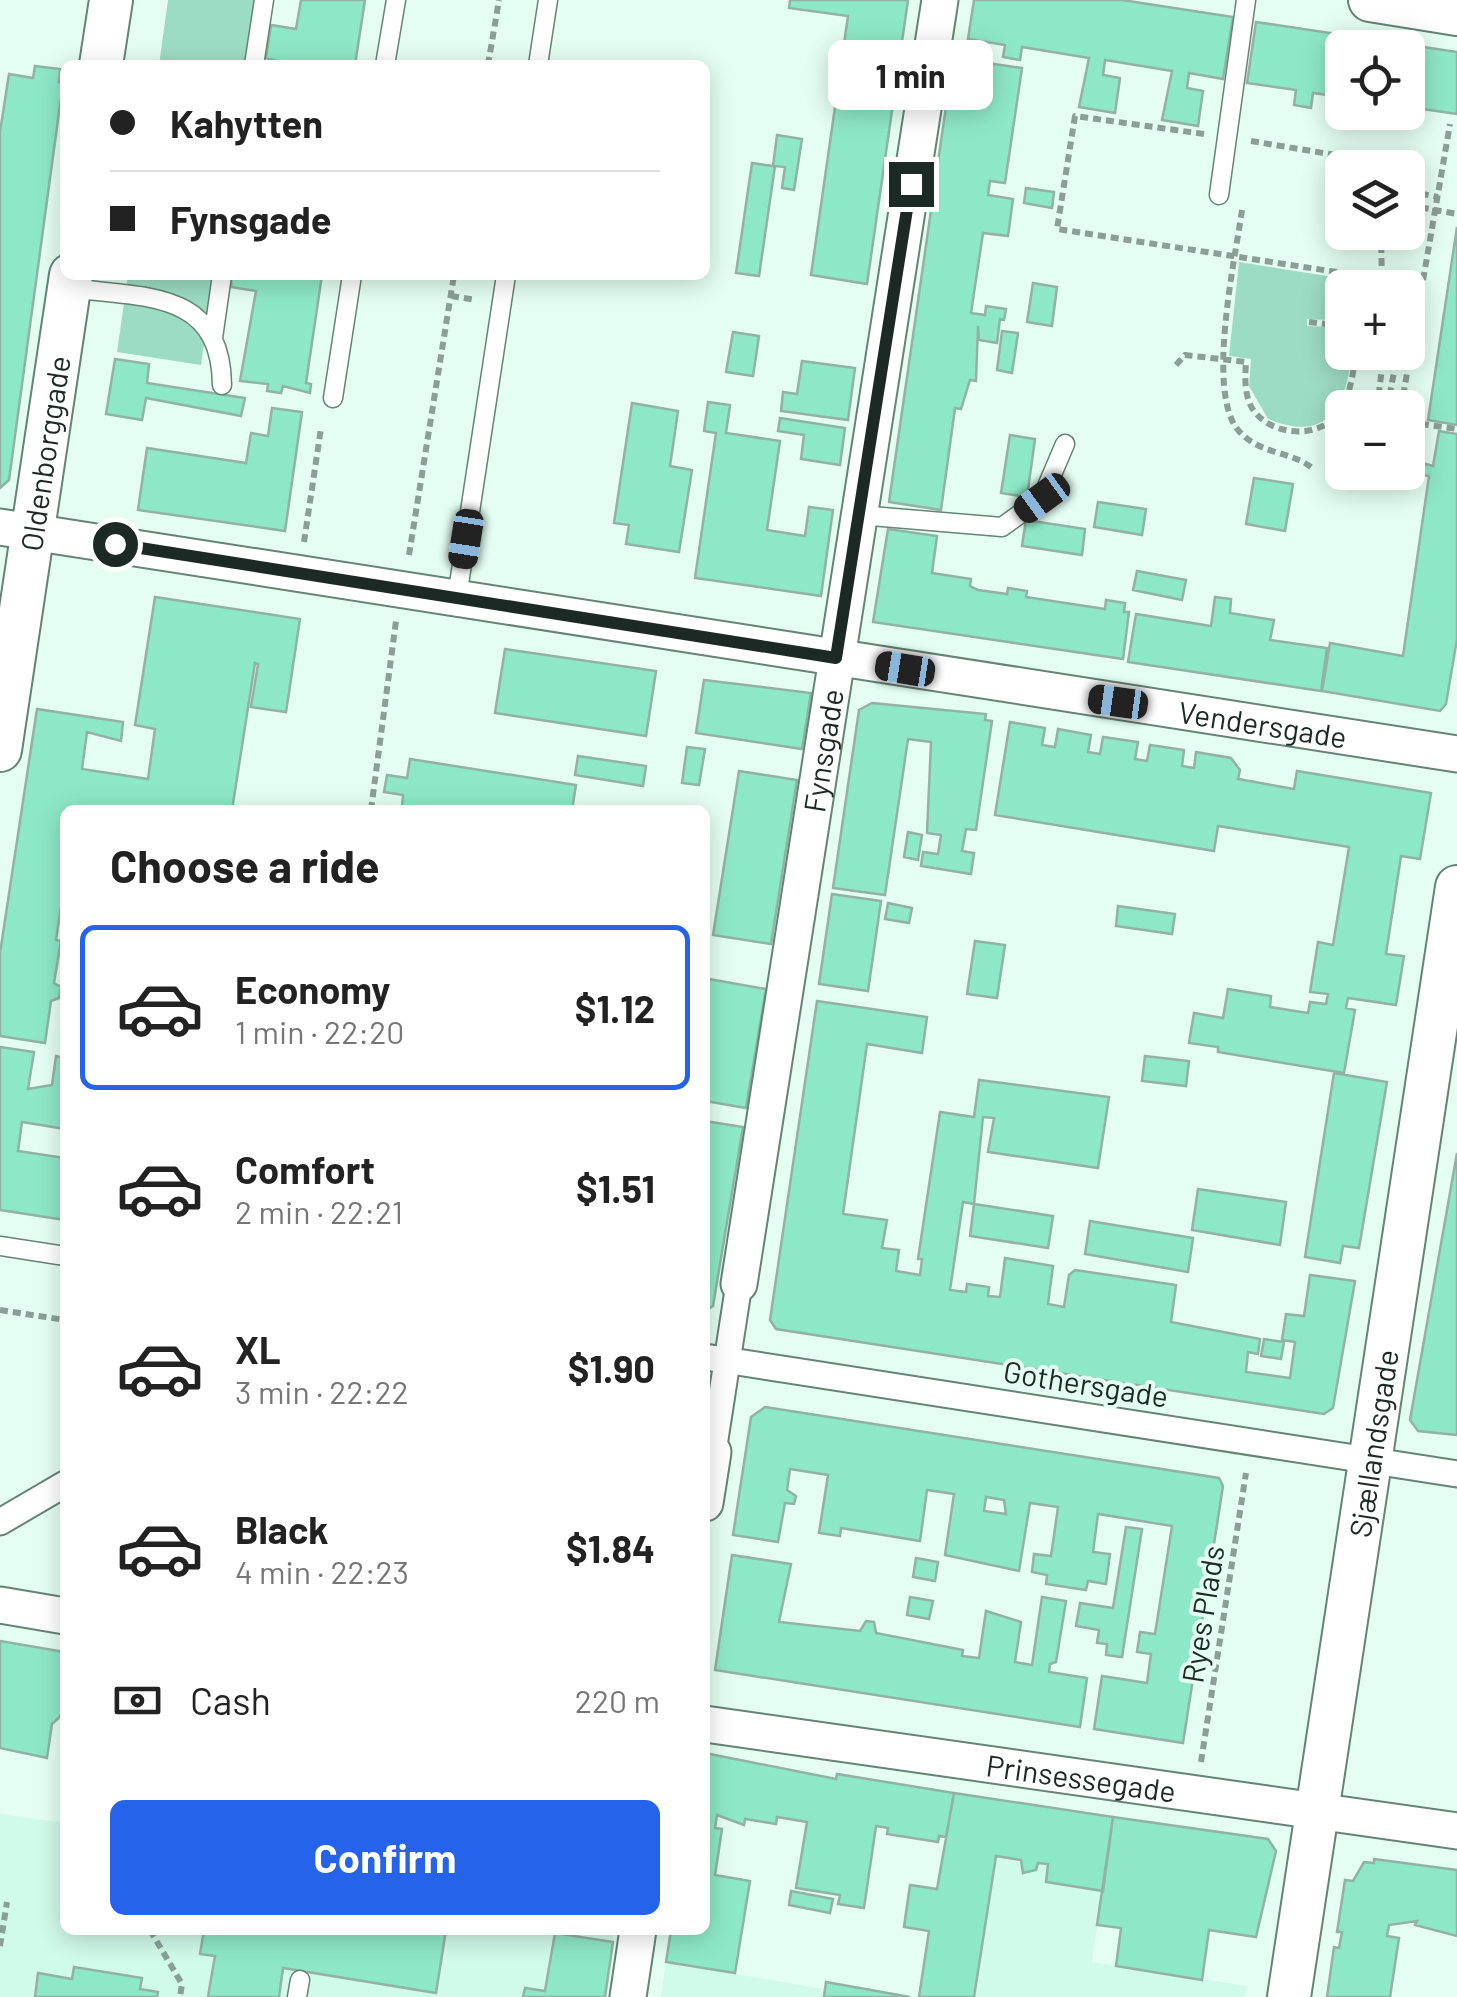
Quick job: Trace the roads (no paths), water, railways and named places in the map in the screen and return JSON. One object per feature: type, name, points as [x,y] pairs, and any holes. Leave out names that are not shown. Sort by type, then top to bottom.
[{"type":"street","points":[[102,60],[111,0]]},
{"type":"street","name":"Fynsgade","points":[[710,1472],[716,1359],[739,1284],[940,0]]},
{"type":"street","points":[[1370,0],[1457,14]]},
{"type":"street","name":"Oldenborggade","points":[[0,750],[17,529],[70,282]]},
{"type":"street","name":"Vendersgade","points":[[17,529],[1457,754]]},
{"type":"street","name":"Sjællandsgade","points":[[1288,1997],[1457,888]]},
{"type":"street","name":"Gothersgade","points":[[716,1359],[1457,1474]]},
{"type":"street","points":[[0,1522],[60,1487]]},
{"type":"street","points":[[0,1605],[60,1615]]},
{"type":"street","name":"Prinsessegade","points":[[710,1725],[1457,1831]]},
{"type":"street","points":[[628,1997],[637,1935]]},
{"type":"lane","points":[[255,60],[264,0]]},
{"type":"lane","points":[[386,60],[396,0]]},
{"type":"lane","points":[[539,60],[548,0]]},
{"type":"lane","points":[[1219,195],[1246,0]]},
{"type":"lane","points":[[213,338],[221,280]]},
{"type":"lane","points":[[333,398],[351,280]]},
{"type":"lane","points":[[456,597],[505,280]]},
{"type":"lane","points":[[70,282],[179,302],[199,318],[213,338],[222,356],[222,385]]},
{"type":"lane","points":[[858,515],[1002,528],[1042,498],[1065,444]]},
{"type":"lane","points":[[0,1246],[60,1255]]}]
